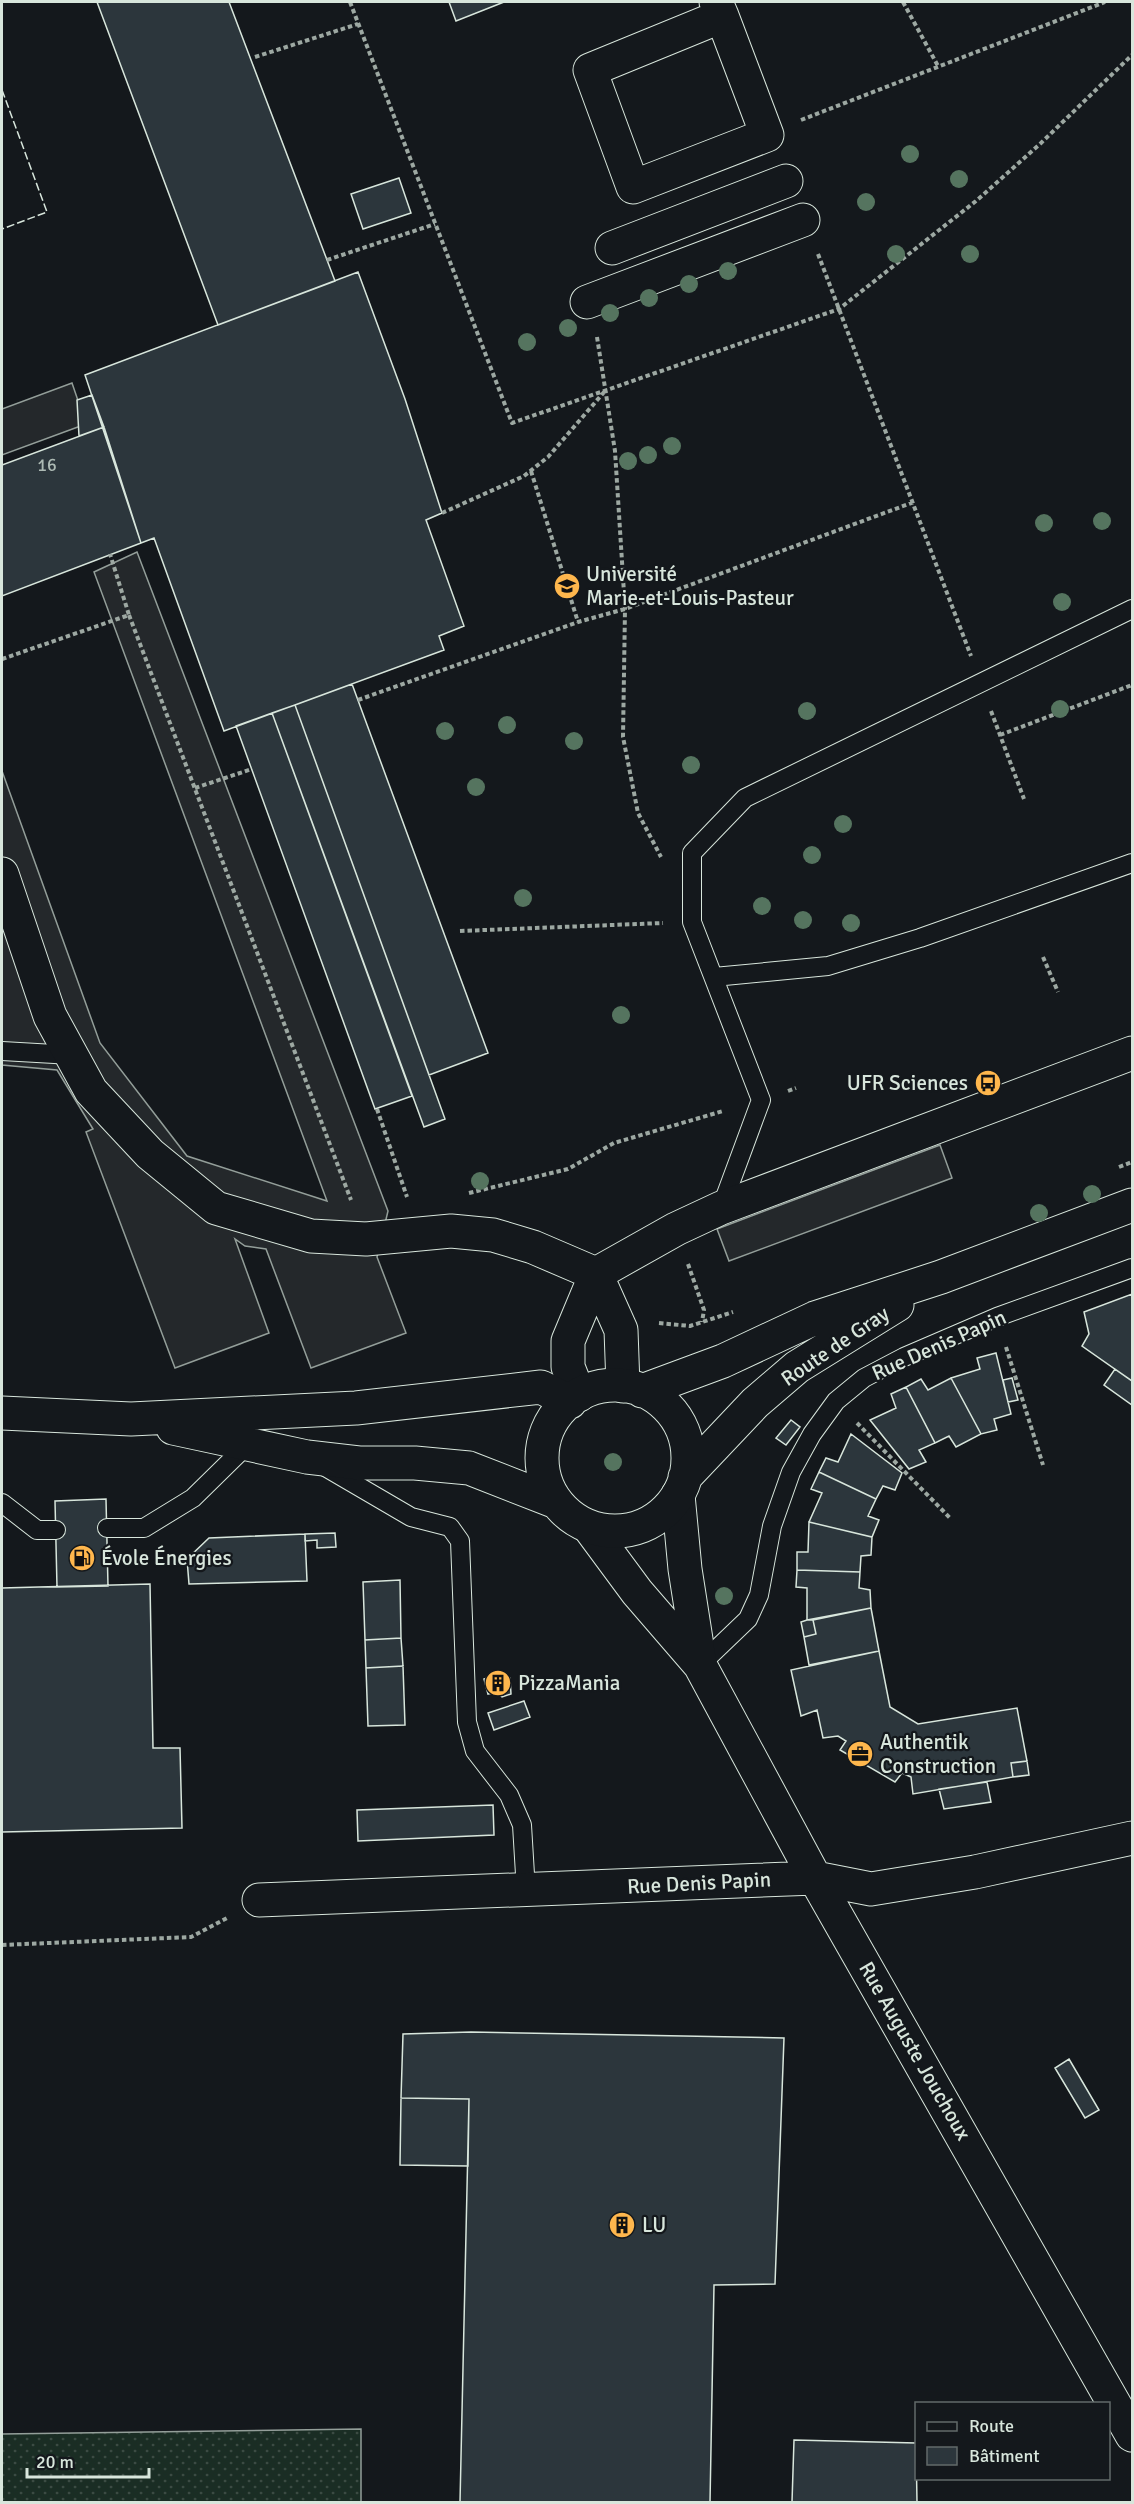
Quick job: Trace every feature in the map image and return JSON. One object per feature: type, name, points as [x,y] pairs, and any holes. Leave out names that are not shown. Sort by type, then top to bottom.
[{"type":"street","points":[[719,9],[767,135],[633,188],[590,70],[719,9]]},
{"type":"street","points":[[612,248],[786,181]]},
{"type":"street","points":[[591,315],[803,220]]},
{"type":"street","points":[[2,874],[50,1016],[91,1091],[150,1154],[216,1208],[311,1236],[366,1239],[451,1231],[493,1234],[533,1247],[596,1275],[621,1330],[632,1388]]},
{"type":"street","points":[[574,1398],[568,1367],[568,1341],[596,1275],[675,1229],[721,1208],[1132,1053]]},
{"type":"street","name":"Route de Gray","points":[[632,1388],[714,1365],[815,1318],[941,1277],[1132,1205]]},
{"type":"street","name":"Route de Gray","points":[[682,1486],[755,1403],[798,1367],[941,1277]]},
{"type":"street","points":[[600,1387],[632,1388],[664,1404],[680,1425],[687,1451],[682,1486],[661,1514],[639,1527],[614,1531],[589,1527],[571,1517],[556,1502],[542,1468],[543,1443],[553,1420],[574,1398],[600,1387]]},
{"type":"street","points":[[2,1413],[131,1419],[356,1408],[541,1388],[574,1398]]},
{"type":"street","points":[[131,1419],[307,1457],[359,1463],[415,1463],[469,1468],[556,1502]]},
{"type":"street","name":"Rue Auguste Jouchoux","points":[[682,1486],[685,1569],[700,1665]]},
{"type":"street","name":"Rue Auguste Jouchoux","points":[[589,1527],[637,1592],[700,1665],[815,1878],[1132,2435]]},
{"type":"street","name":"Rue Denis Papin","points":[[259,1900],[815,1878],[871,1888],[975,1872],[1132,1838]]},
{"type":"lane","points":[[721,1208],[762,1100],[692,922],[692,853],[745,798],[1132,609]]},
{"type":"lane","points":[[714,977],[828,966],[920,938],[1132,863]]},
{"type":"lane","points":[[2,1051],[72,1055]]},
{"type":"lane","name":"Rue Denis Papin","points":[[700,1665],[748,1619],[759,1595],[772,1526],[791,1472],[812,1434],[836,1401],[864,1378],[904,1357],[997,1317],[1132,1268]]},
{"type":"lane","points":[[107,1528],[144,1527],[193,1498],[248,1444]]},
{"type":"lane","points":[[307,1457],[411,1517],[450,1527],[460,1541],[467,1722],[475,1751],[509,1795],[522,1825],[526,1891]]},
{"type":"lane","points":[[2,1503],[37,1530],[56,1530]]},
{"type":"path","points":[[350,2],[512,423],[839,309],[976,201],[1041,143],[1132,55]]},
{"type":"path","points":[[903,2],[938,66]]},
{"type":"path","points":[[767,135],[1105,2]]},
{"type":"path","points":[[255,57],[358,24]]},
{"type":"path","points":[[327,260],[435,224]]},
{"type":"path","points":[[817,251],[914,502],[1024,799]]},
{"type":"path","points":[[591,315],[615,451],[625,609],[623,737],[638,813],[664,863]]},
{"type":"path","points":[[442,513],[531,471],[548,457],[606,390]]},
{"type":"path","points":[[531,471],[578,622]]},
{"type":"path","points":[[358,700],[578,622],[625,609],[914,502]]},
{"type":"path","points":[[110,554],[129,615],[366,1239]]},
{"type":"path","points":[[2,659],[129,615]]},
{"type":"path","points":[[1000,735],[1132,685]]},
{"type":"path","points":[[195,788],[252,769]]},
{"type":"path","points":[[460,931],[692,922]]},
{"type":"path","points":[[1043,957],[1058,992]]},
{"type":"path","points":[[457,1196],[568,1169],[614,1143],[796,1088]]},
{"type":"path","points":[[377,1109],[408,1200]]},
{"type":"path","points":[[397,1201],[417,1200]]},
{"type":"path","points":[[698,1292],[704,1310],[702,1323]]},
{"type":"path","points":[[997,1317],[1044,1465]]},
{"type":"path","points":[[836,1401],[951,1519]]},
{"type":"path","points":[[2,1945],[191,1937],[259,1900]]},
{"type":"green space","points":[[361,2429],[361,2502],[2,2502],[2,2434]]},
{"type":"shaded area","points":[[72,383],[86,424],[2,455],[2,409]]},
{"type":"shaded area","points":[[137,552],[388,1211],[377,1257],[406,1333],[311,1368],[266,1249],[245,1246],[235,1239],[269,1333],[175,1368],[86,1132],[93,1129],[57,1070],[2,1065],[2,771],[100,1043],[187,1156],[327,1201],[94,572]]},
{"type":"shaded area","points":[[940,1145],[952,1178],[729,1261],[717,1229]]},
{"type":"building","points":[[97,2],[229,2],[335,281],[218,325]]},
{"type":"building","points":[[449,2],[504,2],[456,21]]},
{"type":"building","points":[[399,178],[411,213],[363,229],[351,194]]},
{"type":"building","points":[[358,272],[405,399],[442,513],[426,520],[464,626],[439,636],[444,650],[224,731],[154,538],[141,543],[85,375]]},
{"type":"building","points":[[92,395],[104,427],[79,436],[77,400]]},
{"type":"building","points":[[104,427],[141,543],[2,596],[2,465]]},
{"type":"building","points":[[352,684],[488,1053],[429,1075],[295,705]]},
{"type":"building","points":[[295,705],[445,1119],[424,1127],[272,713]]},
{"type":"building","points":[[272,713],[412,1096],[375,1109],[236,726]]},
{"type":"building","points":[[1132,1294],[1132,1381],[1082,1346],[1089,1334],[1084,1312]]},
{"type":"building","points":[[996,1353],[1011,1414],[994,1419],[997,1430],[981,1434],[951,1378],[980,1369],[977,1358]]},
{"type":"building","points":[[1115,1369],[1132,1381],[1132,1405],[1104,1385]]},
{"type":"building","points":[[951,1378],[981,1434],[956,1447],[949,1436],[935,1443],[906,1387],[921,1379],[928,1390]]},
{"type":"building","points":[[1012,1378],[1018,1400],[1008,1402],[1003,1380]]},
{"type":"building","points":[[906,1387],[935,1443],[919,1450],[926,1462],[909,1469],[870,1420],[896,1408],[891,1394]]},
{"type":"building","points":[[791,1420],[800,1427],[786,1445],[776,1438]]},
{"type":"building","points":[[851,1434],[902,1473],[895,1490],[883,1486],[876,1499],[819,1472],[826,1458],[838,1462]]},
{"type":"building","points":[[819,1472],[876,1499],[868,1516],[879,1520],[872,1537],[809,1522],[822,1493],[811,1489]]},
{"type":"building","name":"Évole Énergies","points":[[106,1499],[108,1586],[57,1587],[55,1501]]},
{"type":"building","points":[[809,1522],[872,1537],[871,1555],[861,1556],[860,1572],[797,1570],[797,1552],[808,1552]]},
{"type":"building","points":[[335,1533],[336,1547],[317,1548],[317,1540],[305,1541],[305,1534]]},
{"type":"building","points":[[305,1534],[307,1581],[189,1584],[187,1559],[209,1538]]},
{"type":"building","points":[[797,1570],[860,1572],[859,1588],[870,1590],[871,1608],[807,1620],[807,1588],[796,1587]]},
{"type":"building","points":[[400,1580],[401,1638],[365,1640],[363,1582]]},
{"type":"building","points":[[150,1584],[153,1748],[180,1748],[182,1828],[2,1832],[2,1588]]},
{"type":"building","points":[[871,1608],[879,1651],[809,1665],[804,1637],[816,1634],[813,1620]]},
{"type":"building","points":[[813,1620],[816,1634],[804,1637],[801,1622]]},
{"type":"building","points":[[401,1638],[403,1666],[366,1668],[365,1640]]},
{"type":"building","points":[[879,1651],[890,1707],[918,1724],[1017,1708],[1027,1761],[1011,1763],[1013,1777],[913,1794],[911,1777],[902,1773],[895,1782],[840,1750],[846,1741],[838,1736],[823,1738],[817,1710],[801,1716],[791,1670]]},
{"type":"building","points":[[403,1666],[405,1725],[368,1726],[366,1668]]},
{"type":"building","name":"PizzaMania","points":[[498,1675],[510,1678],[511,1694],[502,1697],[497,1692],[488,1694],[484,1679]]},
{"type":"building","points":[[524,1701],[530,1717],[494,1730],[488,1713]]},
{"type":"building","points":[[1027,1761],[1029,1775],[1013,1777],[1011,1763]]},
{"type":"building","points":[[987,1782],[991,1802],[944,1809],[939,1789]]},
{"type":"building","points":[[493,1805],[494,1835],[358,1841],[357,1810]]},
{"type":"building","name":"LU","points":[[471,2032],[784,2038],[775,2284],[714,2285],[710,2502],[460,2502],[469,2099],[401,2098],[403,2034]]},
{"type":"building","points":[[1069,2059],[1099,2110],[1085,2118],[1055,2068]]},
{"type":"building","points":[[401,2098],[469,2099],[468,2166],[400,2165]]},
{"type":"building","points":[[794,2440],[915,2443],[917,2502],[792,2502]]},
{"type":"fence","points":[[2,90],[47,212],[2,229]]},
{"type":"place","name":"Université Marie-et-Louis-Pasteur","points":[[567,586]]},
{"type":"place","name":"UFR Sciences","points":[[988,1083]]},
{"type":"place","name":"Évole Énergies","points":[[82,1558]]},
{"type":"place","name":"PizzaMania","points":[[498,1683]]},
{"type":"place","name":"Authentik Construction","points":[[860,1754]]},
{"type":"place","name":"LU","points":[[622,2225]]}]
